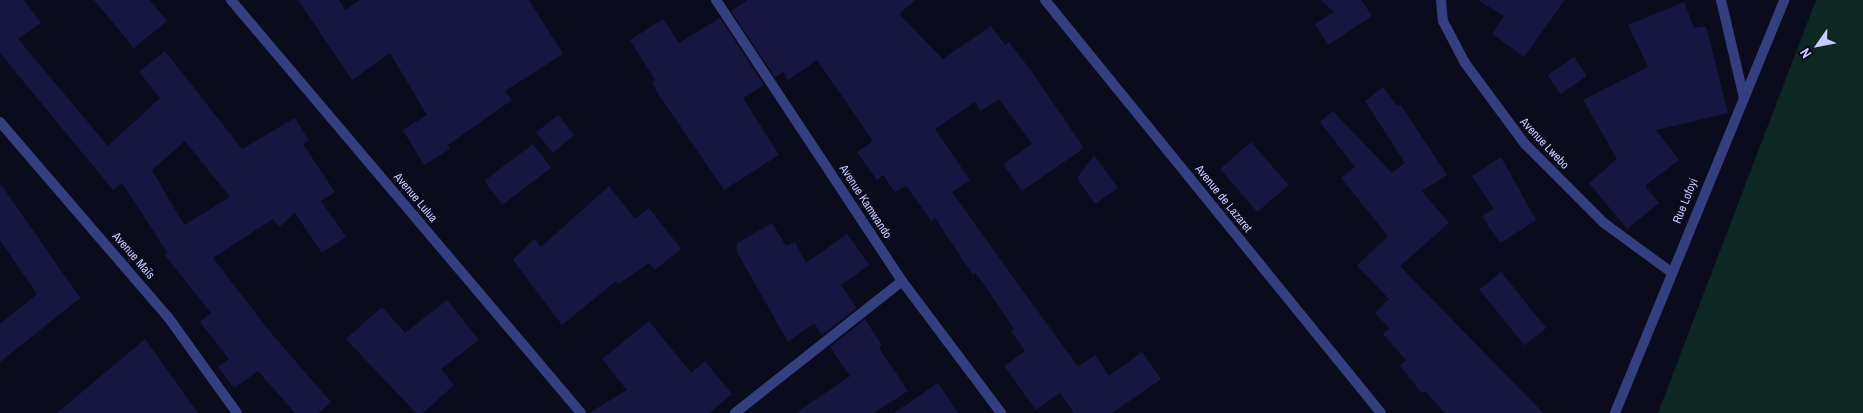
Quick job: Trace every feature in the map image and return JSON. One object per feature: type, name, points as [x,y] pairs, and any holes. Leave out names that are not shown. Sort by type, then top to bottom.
[{"type":"street","name":"Avenue Lulua","points":[[231,0],[580,413]]},
{"type":"street","name":"Avenue Kamwando","points":[[716,0],[902,282],[1001,413]]},
{"type":"street","name":"Avenue de Lazaret","points":[[1045,0],[1381,413]]},
{"type":"street","name":"Avenue Lwebo","points":[[1441,0],[1443,21],[1465,63],[1524,144],[1604,223],[1671,272]]},
{"type":"street","points":[[1721,0],[1744,98]]},
{"type":"street","name":"Rue Lofoyi","points":[[1615,413],[1671,272],[1784,0]]},
{"type":"street","name":"Avenue Maïs","points":[[0,122],[168,317],[237,413]]},
{"type":"street","points":[[735,413],[902,282]]},
{"type":"green space","points":[[1816,0],[1863,0],[1863,413],[1658,413]]},
{"type":"building","points":[[0,0],[24,0],[41,23],[18,39],[108,146],[160,98],[139,72],[165,51],[242,149],[295,118],[309,141],[303,144],[335,192],[321,201],[346,237],[322,253],[295,213],[279,227],[273,219],[213,258],[271,333],[331,402],[319,413],[295,413],[258,371],[234,388],[218,367],[229,359],[200,322],[211,313],[164,254],[167,252],[122,183],[113,190],[0,53]],"holes":[[[185,141],[230,197],[184,225],[152,170]]]},
{"type":"building","points":[[94,0],[150,0],[167,21],[134,48]]},
{"type":"building","points":[[298,0],[339,0],[345,10],[360,0],[529,0],[563,54],[505,91],[512,100],[448,145],[450,149],[424,165],[403,130],[427,115],[390,53],[352,80]]},
{"type":"building","points":[[747,0],[915,0],[899,14],[943,59],[991,26],[1005,45],[1009,42],[1084,148],[1022,191],[1003,164],[1032,144],[999,99],[981,111],[975,102],[935,129],[970,180],[952,192],[1078,367],[1095,355],[1109,376],[1142,352],[1161,379],[1112,413],[1074,413],[1060,393],[1036,410],[1004,366],[1025,351],[1011,331],[1014,329],[976,273],[973,275],[935,218],[931,221],[906,185],[895,192],[883,175],[877,180],[857,152],[873,141],[817,60],[788,80],[783,72],[775,77],[731,11]]},
{"type":"building","points":[[1321,0],[1361,0],[1372,16],[1328,45],[1315,24],[1334,12]]},
{"type":"building","points":[[1478,0],[1565,0],[1524,57],[1492,34],[1504,16]]},
{"type":"building","points":[[1684,2],[1694,28],[1706,26],[1728,113],[1656,130],[1679,160],[1645,186],[1659,203],[1627,229],[1589,183],[1617,159],[1583,100],[1648,67],[1628,25]]},
{"type":"building","points":[[720,18],[764,85],[743,98],[779,155],[724,190],[657,92],[652,82],[655,80],[630,40],[663,19],[679,43]]},
{"type":"building","points":[[1574,57],[1587,76],[1560,94],[1547,75]]},
{"type":"building","points":[[1383,87],[1397,106],[1400,104],[1447,175],[1422,191],[1449,223],[1400,266],[1543,413],[1445,413],[1425,391],[1422,393],[1400,366],[1406,360],[1383,334],[1390,328],[1375,313],[1389,299],[1357,266],[1388,236],[1341,178],[1355,167],[1320,122],[1333,111],[1392,173],[1405,163],[1365,101]]},
{"type":"building","points":[[558,115],[574,135],[553,153],[536,133]]},
{"type":"building","points":[[1251,142],[1288,185],[1257,212],[1220,169]]},
{"type":"building","points":[[533,144],[551,168],[502,205],[484,181]]},
{"type":"building","points":[[1094,155],[1118,188],[1095,204],[1077,178]]},
{"type":"building","points":[[1501,157],[1536,220],[1500,243],[1482,216],[1494,209],[1472,176]]},
{"type":"building","points":[[0,183],[80,298],[0,362],[0,324],[37,294],[0,240]]},
{"type":"building","points":[[609,186],[635,219],[649,208],[681,249],[655,270],[649,263],[619,284],[616,281],[562,325],[513,260],[534,239],[541,247]]},
{"type":"building","points":[[772,223],[786,246],[795,242],[806,263],[847,234],[869,265],[841,285],[857,308],[822,335],[814,323],[788,342],[737,252],[737,243]]},
{"type":"building","points":[[1501,272],[1546,328],[1525,346],[1479,290]]},
{"type":"building","points":[[447,300],[479,340],[441,369],[454,385],[423,413],[416,413],[346,339],[382,307],[405,333]]},
{"type":"building","points":[[865,319],[882,346],[879,348],[908,391],[874,413],[796,413],[850,376],[830,347]]},
{"type":"building","points":[[649,321],[691,373],[705,361],[732,394],[709,413],[589,413],[627,390],[602,359]]},
{"type":"building","points":[[145,339],[198,413],[57,413]]},
{"type":"building","points":[[938,383],[958,413],[894,413]]}]
